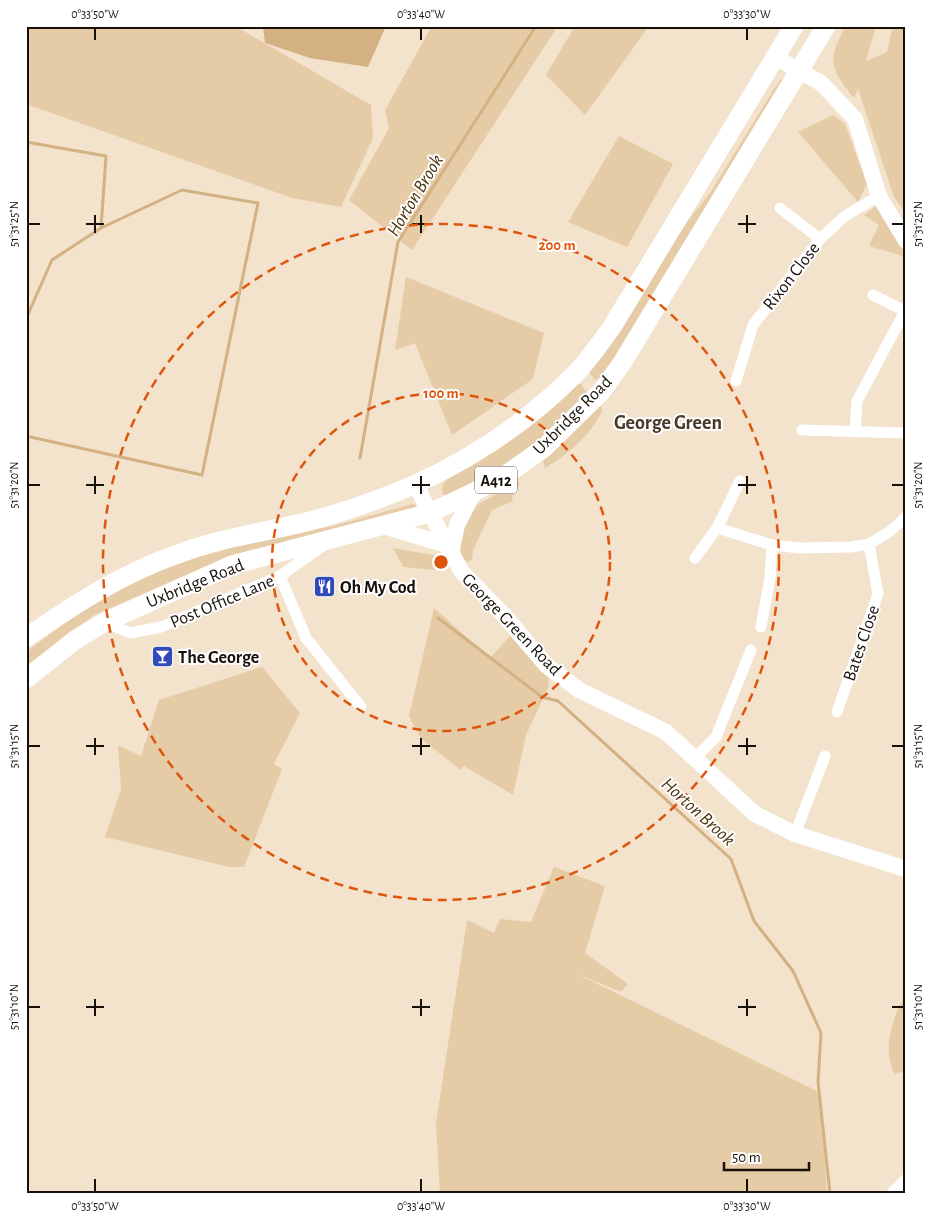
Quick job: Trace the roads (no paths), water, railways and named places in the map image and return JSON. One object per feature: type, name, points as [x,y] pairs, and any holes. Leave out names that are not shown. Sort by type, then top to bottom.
[{"type":"main road","name":"Uxbridge Road","points":[[26,638],[68,608],[135,572],[177,554],[220,541],[312,520],[391,494],[415,484],[479,451],[521,421],[577,371],[612,327],[794,26]]},
{"type":"main road","name":"Uxbridge Road","points":[[26,679],[75,640],[105,622],[232,565],[430,513],[506,474],[544,448],[601,392],[622,363],[662,300],[826,26]]},
{"type":"street","points":[[776,56],[822,83],[855,119],[879,196],[906,241]]},
{"type":"street","name":"Rixon Close","points":[[736,381],[753,325],[820,240],[845,216],[879,196]]},
{"type":"street","points":[[780,208],[820,240]]},
{"type":"street","points":[[855,432],[856,401],[905,311],[873,295]]},
{"type":"street","points":[[802,430],[906,433]]},
{"type":"street","points":[[695,558],[717,528],[740,481]]},
{"type":"street","name":"George Green Road","points":[[415,484],[461,571],[504,615],[546,665],[579,690],[666,732],[755,814],[795,834],[906,869]]},
{"type":"street","points":[[383,526],[449,549],[457,525],[474,492]]},
{"type":"street","points":[[717,528],[772,545],[825,548],[851,547],[870,544],[906,518]]},
{"type":"street","name":"Post Office Lane","points":[[105,622],[130,633],[161,627],[280,576],[331,540]]},
{"type":"street","name":"Bates Close","points":[[837,712],[878,594],[870,544]]},
{"type":"street","points":[[761,627],[770,578],[772,545]]},
{"type":"street","points":[[280,576],[306,638],[361,707]]},
{"type":"street","points":[[695,758],[716,737],[751,650]]},
{"type":"street","points":[[795,834],[826,756]]},
{"type":"street","points":[[892,1193],[906,1178]]},
{"type":"waterway","name":"Horton Brook","points":[[360,458],[398,242],[536,26]]},
{"type":"waterway","points":[[26,142],[106,156],[101,228],[52,260],[26,319]]},
{"type":"waterway","points":[[26,436],[202,475],[258,203],[182,190],[101,228]]},
{"type":"waterway","name":"Horton Brook","points":[[438,618],[542,697],[558,701],[731,859],[754,921],[793,971],[821,1033],[818,1082],[830,1193]]},
{"type":"place","name":"Oh My Cod","points":[[324,587]]},
{"type":"place","name":"The George","points":[[162,657]]},
{"type":"district","name":"George Green","points":[[668,422]]}]
